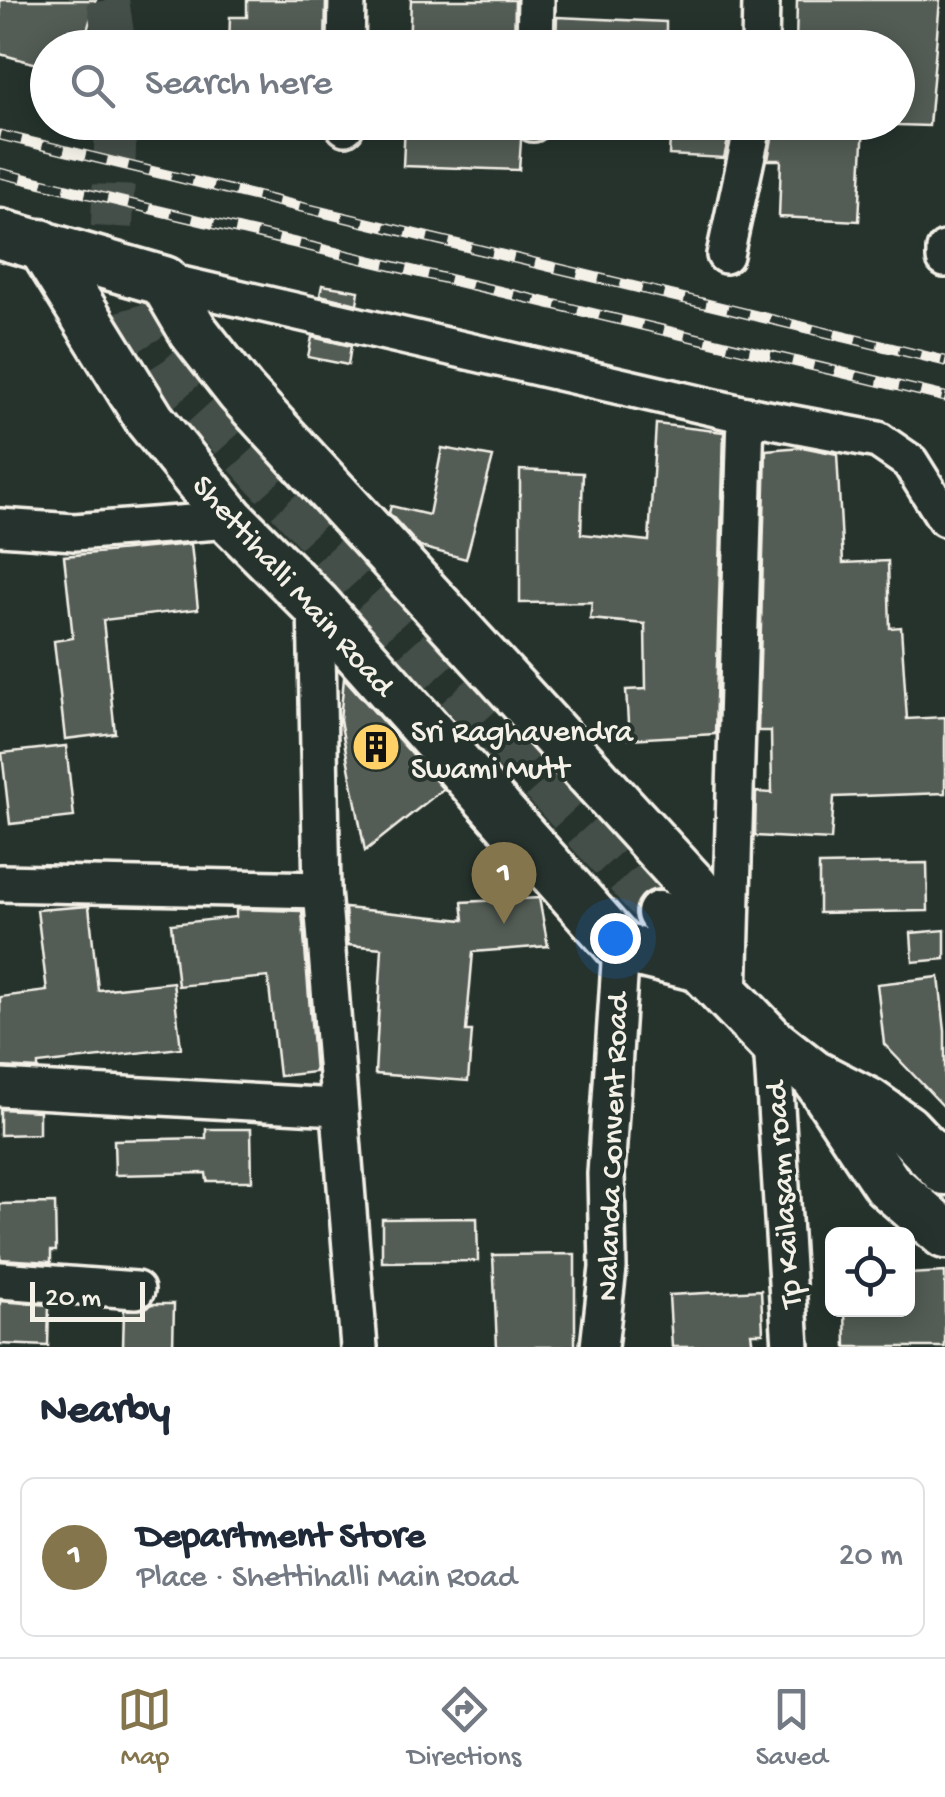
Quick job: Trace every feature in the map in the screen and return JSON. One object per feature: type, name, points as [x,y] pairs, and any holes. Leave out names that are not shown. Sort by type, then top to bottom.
[{"type":"main road","points":[[20,239],[164,281],[194,332],[241,392],[694,888],[714,982]]},
{"type":"main road","name":"Shettihalli Main Road","points":[[20,239],[150,420],[231,520],[316,606],[621,948]]},
{"type":"main road","points":[[621,948],[714,982],[772,1042],[814,1075],[870,1103],[906,1129],[945,1170]]},
{"type":"main road","points":[[814,1075],[887,1184],[945,1234]]},
{"type":"street","points":[[346,30],[347,0]]},
{"type":"street","points":[[535,30],[536,0]]},
{"type":"street","points":[[760,30],[761,0]]},
{"type":"street","points":[[725,255],[750,140]]},
{"type":"street","points":[[944,260],[945,250]]},
{"type":"street","points":[[164,281],[890,446],[910,462],[945,518]]},
{"type":"street","points":[[714,982],[746,415]]},
{"type":"street","points":[[0,527],[74,532],[231,520]]},
{"type":"street","points":[[316,606],[322,890],[336,1107],[359,1347]]},
{"type":"street","points":[[0,882],[322,890]]},
{"type":"street","points":[[659,913],[714,982]]},
{"type":"street","name":"Nalanda Convent Road","points":[[598,1347],[608,1268],[606,1174],[621,948]]},
{"type":"street","name":"Tp Kailasam road","points":[[772,1042],[792,1347]]},
{"type":"street","points":[[0,1088],[336,1107]]},
{"type":"street","points":[[0,1280],[136,1290]]},
{"type":"building","points":[[0,0],[96,0],[87,30],[30,30],[30,62],[0,54]]},
{"type":"building","points":[[247,0],[326,0],[325,30],[230,30],[230,17],[247,17]]},
{"type":"building","points":[[411,0],[515,0],[514,30],[410,30]]},
{"type":"building","points":[[797,0],[940,0],[929,126],[915,126],[915,30],[796,30]]},
{"type":"building","points":[[557,17],[666,22],[666,30],[557,30]]},
{"type":"building","points":[[404,140],[521,140],[519,170],[403,166]]},
{"type":"building","points":[[670,140],[728,140],[724,158],[669,155]]},
{"type":"building","points":[[772,140],[863,140],[859,221],[779,217],[781,160],[768,160]]},
{"type":"building","points":[[322,285],[359,291],[357,304],[320,295]]},
{"type":"building","points":[[312,337],[351,346],[348,365],[308,357]]},
{"type":"building","points":[[656,424],[724,432],[715,734],[629,739],[626,690],[646,689],[645,624],[590,619],[592,602],[520,603],[520,470],[583,473],[581,534],[649,541]]},
{"type":"building","points":[[802,447],[837,454],[843,563],[888,561],[890,628],[901,627],[907,719],[945,717],[945,793],[834,797],[831,840],[755,836],[756,792],[772,793],[771,731],[758,731],[766,450]]},
{"type":"building","points":[[442,448],[493,457],[466,559],[420,547],[389,513],[391,506],[429,515]]},
{"type":"building","points":[[191,544],[198,609],[103,620],[115,733],[65,739],[54,641],[73,638],[64,556]]},
{"type":"building","name":"Sri Raghavendra Swami Mutt","points":[[344,678],[443,789],[365,851],[340,720]]},
{"type":"building","points":[[66,746],[74,817],[10,824],[2,753]]},
{"type":"building","points":[[927,863],[928,911],[819,913],[819,865]]},
{"type":"building","points":[[539,898],[548,946],[473,952],[466,1031],[472,1031],[468,1081],[375,1074],[382,948],[348,945],[345,908],[464,920],[462,902]]},
{"type":"building","points":[[89,906],[98,990],[173,982],[181,1048],[38,1064],[38,1069],[0,1067],[0,997],[47,991],[37,910]]},
{"type":"building","points":[[236,909],[302,911],[315,1072],[279,1076],[268,977],[178,986],[171,924],[236,917]]},
{"type":"building","points":[[945,930],[945,959],[913,962],[911,933]]},
{"type":"building","points":[[939,977],[945,1031],[945,1108],[884,1044],[877,984]]},
{"type":"building","points":[[0,1109],[39,1111],[39,1134],[0,1135]]},
{"type":"building","points":[[206,1129],[251,1129],[252,1181],[207,1181],[206,1173],[115,1175],[114,1140],[206,1138]]},
{"type":"building","points":[[55,1203],[56,1251],[51,1251],[51,1262],[0,1259],[0,1204]]},
{"type":"building","points":[[477,1218],[478,1261],[382,1262],[382,1219]]},
{"type":"building","points":[[575,1254],[575,1347],[497,1347],[493,1255]]},
{"type":"building","points":[[945,1272],[945,1347],[846,1347],[845,1317],[915,1317],[915,1274]]},
{"type":"building","points":[[761,1290],[763,1333],[751,1333],[753,1347],[672,1347],[669,1295]]},
{"type":"building","points":[[0,1301],[49,1305],[48,1346],[0,1344]]},
{"type":"building","points":[[152,1304],[174,1304],[173,1347],[123,1347],[124,1310],[144,1309]]},
{"type":"tunnel","points":[[108,0],[112,30]]},
{"type":"tunnel","points":[[115,140],[111,251],[131,315],[161,363],[659,913]]},
{"type":"railway","points":[[0,135],[945,361]]},
{"type":"railway","points":[[0,173],[945,397]]},
{"type":"place","name":"Sri Raghavendra Swami Mutt","points":[[376,747]]},
{"type":"place","name":"Department Store","points":[[504,924]]}]
